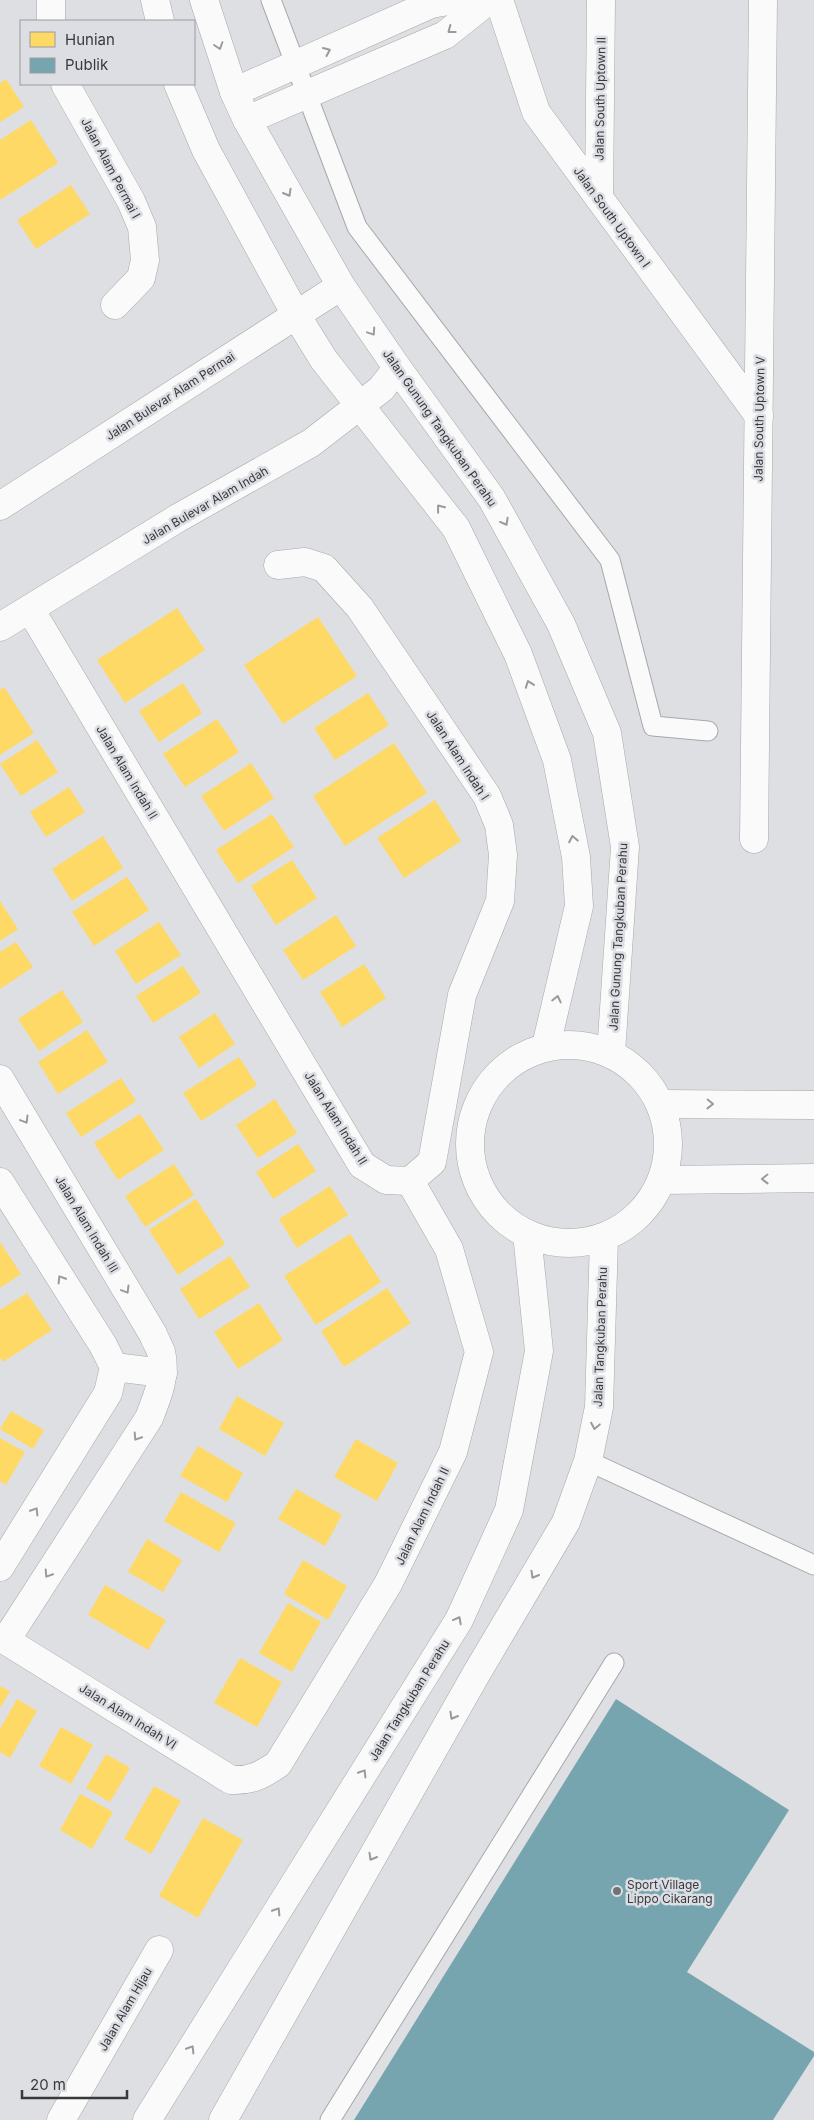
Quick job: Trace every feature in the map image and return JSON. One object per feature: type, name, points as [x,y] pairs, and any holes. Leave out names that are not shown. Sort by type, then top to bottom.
[{"type":"street","points":[[50,20],[51,0]]},
{"type":"street","points":[[155,0],[160,20]]},
{"type":"street","name":"Jalan Gunung Tangkuban Perahu","points":[[204,0],[234,92],[247,120],[341,286],[492,499],[561,624],[607,733],[625,847],[611,1053]]},
{"type":"street","points":[[234,92],[431,4],[454,0]]},
{"type":"street","points":[[247,120],[445,35],[489,0]]},
{"type":"street","name":"Jalan South Uptown I","points":[[499,0],[536,112],[759,416]]},
{"type":"street","name":"Jalan South Uptown II","points":[[599,198],[601,0]]},
{"type":"street","name":"Jalan South Uptown V","points":[[754,839],[763,0]]},
{"type":"street","name":"Jalan Alam Permai I","points":[[66,85],[131,201],[142,227],[145,260],[141,278],[115,305]]},
{"type":"street","points":[[178,85],[206,150],[296,315],[324,360],[456,528],[518,654],[557,760],[576,856],[579,906],[546,1046]]},
{"type":"street","name":"Jalan Bulevar Alam Permai","points":[[0,506],[341,286]]},
{"type":"street","name":"Jalan Bulevar Alam Indah","points":[[0,627],[178,518],[311,444],[381,389],[392,375],[396,366]]},
{"type":"street","name":"Jalan Alam Indah I","points":[[278,565],[305,562],[324,568],[360,608],[487,796],[499,825],[502,855],[500,901],[462,995],[432,1162],[410,1181]]},
{"type":"street","name":"Jalan Alam Indah II","points":[[30,609],[362,1165],[386,1180],[410,1181],[449,1249],[479,1352],[453,1452],[388,1584],[278,1764],[259,1776]]},
{"type":"street","points":[[568,1044],[590,1046],[611,1053],[631,1066],[648,1083],[661,1104],[669,1142],[662,1180],[649,1205],[629,1224],[604,1238],[578,1243],[560,1243],[527,1234],[501,1217],[482,1192],[471,1164],[470,1132],[478,1103],[494,1077],[518,1058],[546,1046],[568,1044]]},
{"type":"street","name":"Jalan Alam Indah III","points":[[0,1079],[153,1334],[161,1353],[163,1373],[158,1395],[149,1418],[3,1639]]},
{"type":"street","points":[[661,1104],[814,1105]]},
{"type":"street","points":[[662,1180],[814,1178]]},
{"type":"street","points":[[0,1182],[103,1345],[114,1367],[108,1393],[0,1567]]},
{"type":"street","name":"Jalan Tangkuban Perahu","points":[[147,2120],[459,1620],[509,1510],[538,1351],[527,1234]]},
{"type":"street","name":"Jalan Tangkuban Perahu","points":[[223,2120],[475,1676],[566,1522],[588,1461],[599,1407],[604,1238]]},
{"type":"street","points":[[114,1367],[163,1373]]},
{"type":"street","name":"Jalan Alam Indah VI","points":[[3,1639],[231,1780],[246,1781],[259,1776]]},
{"type":"street","name":"Jalan Alam Hijau","points":[[62,2120],[159,1950]]},
{"type":"lane","points":[[271,0],[357,227],[610,560],[653,726],[708,731]]},
{"type":"lane","points":[[588,1461],[814,1565]]},
{"type":"lane","points":[[330,2120],[614,1663]]},
{"type":"building: Hunian","points":[[6,79],[24,107],[0,122],[0,83]]},
{"type":"building: Hunian","points":[[31,120],[58,163],[0,200],[0,140]]},
{"type":"building: Hunian","points":[[71,185],[90,214],[36,249],[17,220]]},
{"type":"building: Hunian","points":[[177,608],[205,650],[125,703],[97,660]]},
{"type":"building: Hunian","points":[[318,617],[357,676],[283,724],[244,665]]},
{"type":"building: Hunian","points":[[183,683],[202,713],[159,742],[139,711]]},
{"type":"building: Hunian","points":[[4,687],[34,733],[0,755],[0,690]]},
{"type":"building: Hunian","points":[[368,693],[389,725],[335,760],[314,728]]},
{"type":"building: Hunian","points":[[217,719],[239,752],[185,787],[163,754]]},
{"type":"building: Hunian","points":[[37,740],[58,772],[21,796],[0,764]]},
{"type":"building: Hunian","points":[[394,743],[427,793],[345,846],[313,796]]},
{"type":"building: Hunian","points":[[251,763],[274,798],[224,831],[201,796]]},
{"type":"building: Hunian","points":[[69,787],[85,812],[46,837],[30,812]]},
{"type":"building: Hunian","points":[[435,800],[461,841],[404,878],[377,838]]},
{"type":"building: Hunian","points":[[272,814],[294,847],[238,883],[216,850]]},
{"type":"building: Hunian","points":[[103,836],[123,868],[72,901],[52,869]]},
{"type":"building: Hunian","points":[[292,860],[317,898],[276,925],[251,886]]},
{"type":"building: Hunian","points":[[127,877],[149,910],[94,946],[72,912]]},
{"type":"building: Hunian","points":[[0,901],[18,929],[0,941]]},
{"type":"building: Hunian","points":[[336,915],[356,946],[303,980],[283,950]]},
{"type":"building: Hunian","points":[[159,922],[181,955],[136,984],[115,951]]},
{"type":"building: Hunian","points":[[16,942],[33,967],[0,989],[0,952]]},
{"type":"building: Hunian","points":[[364,964],[386,998],[342,1027],[320,992]]},
{"type":"building: Hunian","points":[[183,966],[201,993],[153,1023],[136,996]]},
{"type":"building: Hunian","points":[[62,990],[83,1022],[39,1051],[18,1019]]},
{"type":"building: Hunian","points":[[215,1013],[235,1044],[199,1068],[179,1037]]},
{"type":"building: Hunian","points":[[87,1030],[108,1062],[58,1094],[38,1062]]},
{"type":"building: Hunian","points":[[239,1057],[257,1085],[201,1121],[183,1093]]},
{"type":"building: Hunian","points":[[121,1078],[136,1101],[81,1137],[66,1113]]},
{"type":"building: Hunian","points":[[275,1099],[297,1133],[258,1158],[236,1125]]},
{"type":"building: Hunian","points":[[140,1114],[164,1150],[118,1180],[94,1143]]},
{"type":"building: Hunian","points":[[298,1144],[316,1171],[273,1199],[256,1172]]},
{"type":"building: Hunian","points":[[174,1164],[194,1195],[145,1227],[125,1196]]},
{"type":"building: Hunian","points":[[330,1186],[348,1215],[297,1248],[279,1219]]},
{"type":"building: Hunian","points":[[196,1199],[225,1244],[178,1275],[149,1230]]},
{"type":"building: Hunian","points":[[350,1234],[381,1282],[316,1325],[284,1276]]},
{"type":"building: Hunian","points":[[0,1242],[21,1274],[0,1288]]},
{"type":"building: Hunian","points":[[230,1256],[250,1287],[199,1319],[180,1289]]},
{"type":"building: Hunian","points":[[387,1288],[411,1323],[344,1367],[321,1331]]},
{"type":"building: Hunian","points":[[27,1293],[52,1330],[3,1362],[0,1357],[0,1310]]},
{"type":"building: Hunian","points":[[259,1303],[283,1340],[238,1369],[214,1332]]},
{"type":"building: Hunian","points":[[237,1396],[284,1423],[265,1456],[219,1429]]},
{"type":"building: Hunian","points":[[11,1411],[44,1430],[33,1449],[0,1429]]},
{"type":"building: Hunian","points":[[0,1438],[25,1452],[6,1485],[0,1481]]},
{"type":"building: Hunian","points":[[356,1439],[398,1463],[377,1501],[334,1477]]},
{"type":"building: Hunian","points":[[198,1446],[243,1473],[227,1502],[180,1476]]},
{"type":"building: Hunian","points":[[296,1489],[342,1515],[325,1546],[278,1519]]},
{"type":"building: Hunian","points":[[181,1492],[236,1523],[219,1552],[164,1521]]},
{"type":"building: Hunian","points":[[147,1539],[182,1560],[163,1592],[128,1572]]},
{"type":"building: Hunian","points":[[303,1560],[347,1586],[328,1620],[284,1594]]},
{"type":"building: Hunian","points":[[105,1585],[166,1620],[148,1650],[88,1615]]},
{"type":"building: Hunian","points":[[288,1603],[321,1622],[292,1672],[259,1653]]},
{"type":"building: Hunian","points":[[240,1658],[282,1682],[257,1727],[214,1703]]},
{"type":"building: Hunian","points":[[0,1686],[10,1691],[0,1708]]},
{"type":"building: Hunian","points":[[17,1699],[37,1711],[10,1758],[0,1752],[0,1729]]},
{"type":"building: Hunian","points":[[61,1727],[93,1745],[71,1784],[39,1766]]},
{"type":"building: Hunian","points":[[106,1754],[130,1768],[110,1802],[86,1788]]},
{"type":"building: Hunian","points":[[154,1786],[181,1801],[151,1854],[124,1839]]},
{"type":"building: Hunian","points":[[80,1794],[113,1812],[92,1849],[60,1830]]},
{"type":"building: Hunian","points":[[203,1818],[243,1840],[198,1918],[159,1896]]},
{"type":"building: Publik","name":"Sport Village Lippo Cikarang","points":[[616,1699],[789,1810],[687,1972],[814,2052],[814,2056],[773,2120],[354,2120]]},
{"type":"place","name":"Sport Village Lippo Cikarang","points":[[617,1891]]}]
